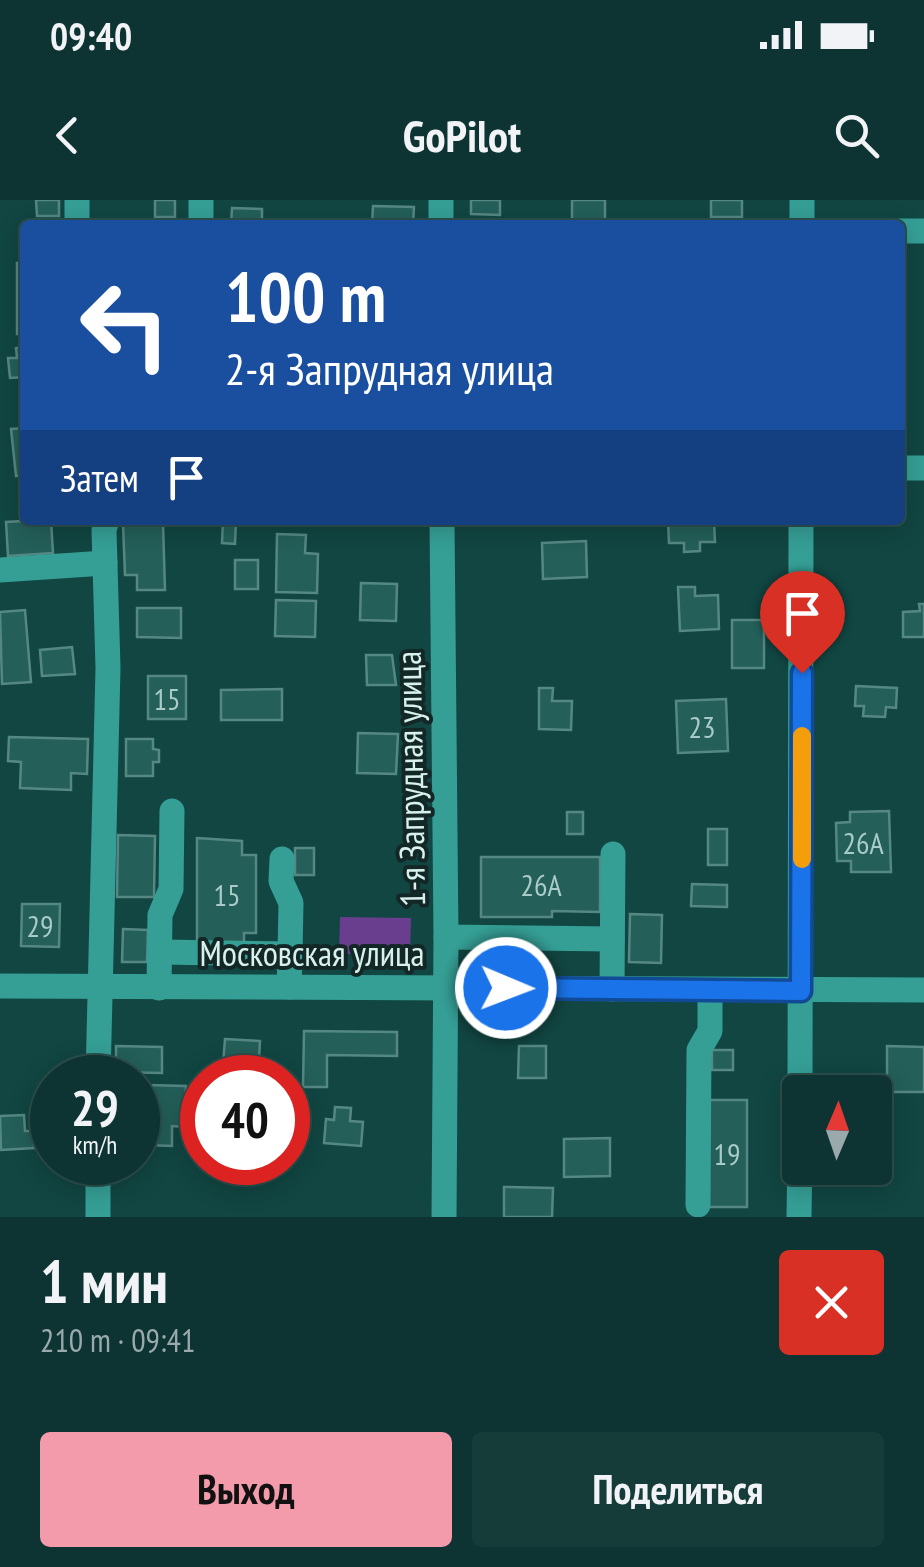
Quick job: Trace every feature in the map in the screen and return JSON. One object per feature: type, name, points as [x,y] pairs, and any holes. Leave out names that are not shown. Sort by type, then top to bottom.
[{"type":"street","points":[[98,1055],[108,668],[102,525]]},
{"type":"street","name":"1-я Запрудная улица","points":[[437,525],[446,937],[444,1217]]},
{"type":"street","points":[[800,1075],[802,525]]},
{"type":"street","points":[[0,570],[105,564]]},
{"type":"street","points":[[159,988],[160,915],[171,890],[172,811]]},
{"type":"street","points":[[612,989],[613,854]]},
{"type":"street","points":[[282,858],[281,881],[291,903],[289,987]]},
{"type":"street","points":[[446,937],[612,938]]},
{"type":"street","points":[[160,952],[290,954]]},
{"type":"street","name":"Московская улица","points":[[0,986],[924,990]]},
{"type":"street","points":[[698,1206],[699,1050],[710,1031],[710,990]]},
{"type":"street","points":[[98,1185],[98,1217]]},
{"type":"street","points":[[800,1185],[800,1217]]},
{"type":"shaded area","points":[[340,917],[411,918],[410,954],[339,954]]},
{"type":"building","points":[[36,200],[59,200],[59,216],[37,216]]},
{"type":"building","points":[[155,200],[175,200],[175,217],[155,217]]},
{"type":"building","points":[[471,200],[500,200],[500,215],[471,214]]},
{"type":"building","points":[[572,200],[605,200],[605,220],[572,220]]},
{"type":"building","points":[[711,200],[742,200],[742,217],[711,217]]},
{"type":"building","points":[[373,206],[414,207],[413,220],[372,220]]},
{"type":"building","points":[[232,208],[262,209],[262,220],[231,220]]},
{"type":"building","points":[[17,263],[20,263],[20,334]]},
{"type":"building","points":[[16,348],[20,348],[20,377],[10,378],[8,358],[17,358]]},
{"type":"building","points":[[20,428],[20,476],[16,476],[11,429]]},
{"type":"building","points":[[6,522],[51,525],[53,553],[8,556]]},
{"type":"building","points":[[123,525],[163,525],[165,590],[137,590],[137,575],[125,575]]},
{"type":"building","points":[[223,525],[236,525],[235,544],[222,543]]},
{"type":"building","points":[[668,525],[714,525],[715,542],[700,542],[700,551],[684,552],[684,543],[669,543]]},
{"type":"building","points":[[277,534],[306,535],[305,553],[318,554],[317,593],[276,592]]},
{"type":"building","points":[[586,541],[587,577],[543,579],[542,543]]},
{"type":"building","points":[[235,560],[258,560],[258,589],[235,589]]},
{"type":"building","points":[[361,583],[397,584],[396,621],[360,620]]},
{"type":"building","points":[[678,587],[695,587],[695,596],[718,595],[719,629],[680,631]]},
{"type":"building","points":[[276,600],[316,601],[315,637],[275,636]]},
{"type":"building","points":[[919,604],[924,604],[924,637],[903,637],[903,612],[920,611]]},
{"type":"building","points":[[137,608],[181,608],[181,638],[137,637]]},
{"type":"building","points":[[25,610],[31,682],[2,684],[0,612]]},
{"type":"building","points":[[732,620],[764,620],[764,668],[732,668]]},
{"type":"building","points":[[72,647],[75,674],[42,676],[40,650]]},
{"type":"building","points":[[366,655],[392,655],[396,685],[367,685]]},
{"type":"building","points":[[148,676],[186,676],[186,719],[148,719]]},
{"type":"building","points":[[856,686],[897,688],[896,708],[886,707],[885,717],[863,716],[864,706],[855,706]]},
{"type":"building","points":[[539,688],[553,688],[552,701],[572,701],[571,730],[539,729]]},
{"type":"building","points":[[282,689],[282,720],[221,720],[221,690]]},
{"type":"building","points":[[726,699],[728,751],[678,753],[676,701]]},
{"type":"building","points":[[358,733],[398,734],[396,774],[357,773]]},
{"type":"building","points":[[9,737],[88,739],[87,774],[71,773],[71,790],[20,788],[21,762],[8,761]]},
{"type":"building","points":[[126,739],[153,739],[153,749],[159,750],[159,762],[153,762],[153,776],[126,776]]},
{"type":"building","points":[[889,811],[891,872],[851,872],[851,861],[837,861],[836,823],[850,822],[850,812]]},
{"type":"building","points":[[567,812],[583,812],[583,834],[567,834]]},
{"type":"building","points":[[708,829],[727,829],[727,865],[708,865]]},
{"type":"building","points":[[118,835],[155,836],[154,897],[117,897]]},
{"type":"building","points":[[197,838],[242,841],[242,855],[256,855],[256,933],[244,933],[244,949],[197,949]]},
{"type":"building","points":[[295,848],[314,848],[314,875],[295,875]]},
{"type":"building","points":[[481,857],[600,857],[600,912],[552,911],[552,917],[481,917]]},
{"type":"building","points":[[692,884],[727,885],[727,907],[691,906]]},
{"type":"building","points":[[22,904],[60,904],[59,947],[21,946]]},
{"type":"building","points":[[630,914],[662,915],[661,963],[629,962]]},
{"type":"building","points":[[123,929],[148,930],[147,962],[122,962]]},
{"type":"building","points":[[304,1031],[397,1032],[397,1056],[327,1055],[327,1087],[310,1087],[310,1055],[304,1055]]},
{"type":"building","points":[[225,1039],[260,1041],[259,1055],[224,1055]]},
{"type":"building","points":[[116,1046],[162,1047],[162,1073],[160,1055],[116,1055]]},
{"type":"building","points":[[519,1046],[546,1046],[546,1078],[518,1078]]},
{"type":"building","points":[[887,1046],[924,1047],[924,1092],[892,1092],[892,1075],[887,1075]]},
{"type":"building","points":[[712,1050],[733,1050],[733,1070],[712,1070]]},
{"type":"building","points":[[160,1085],[180,1086],[180,1127],[172,1126],[172,1146],[160,1146]]},
{"type":"building","points":[[708,1100],[747,1100],[747,1207],[707,1207]]},
{"type":"building","points":[[335,1107],[351,1108],[350,1121],[363,1122],[361,1146],[324,1143],[326,1119],[334,1120]]},
{"type":"building","points":[[24,1115],[25,1131],[30,1131],[30,1148],[1,1150],[0,1116]]},
{"type":"building","points":[[610,1138],[610,1176],[564,1177],[564,1139]]},
{"type":"building","points":[[504,1187],[553,1188],[552,1217],[504,1217]]},
{"type":"slow traffic","points":[[802,736],[802,859]]},
{"type":"route","points":[[506,988],[801,991],[802,673]]}]
